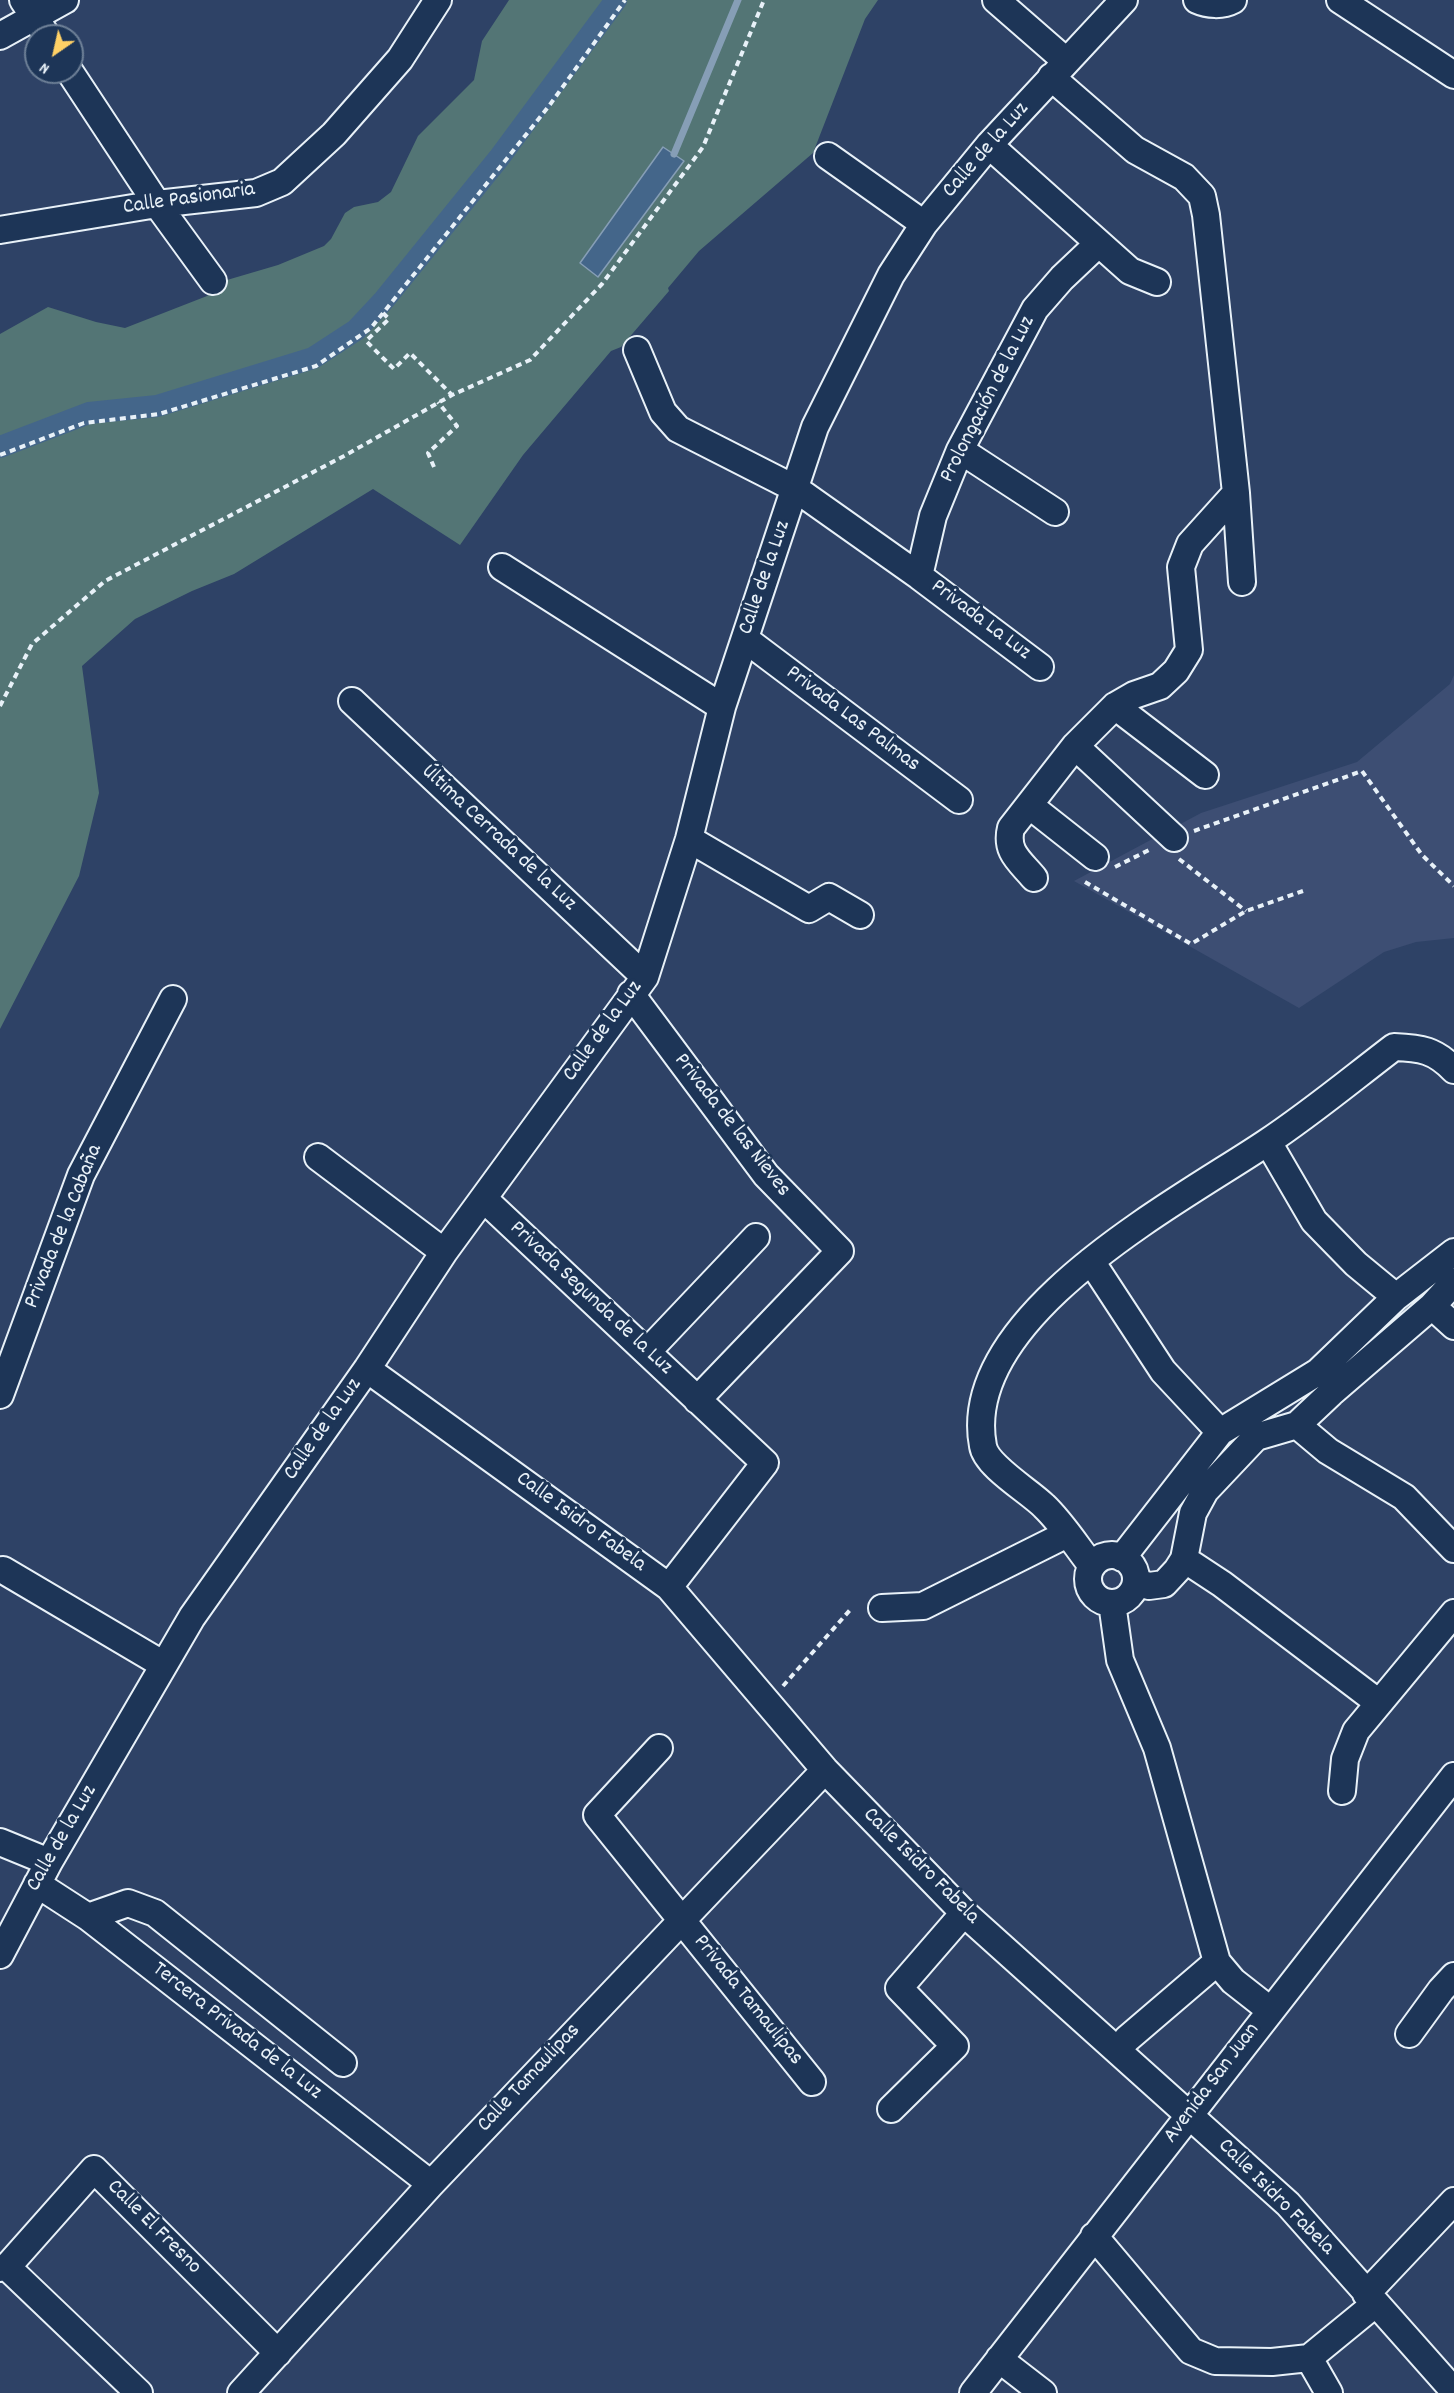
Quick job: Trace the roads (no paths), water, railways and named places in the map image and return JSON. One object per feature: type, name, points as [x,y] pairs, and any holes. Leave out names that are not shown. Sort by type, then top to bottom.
[{"type":"street","points":[[0,36],[66,0]]},
{"type":"street","name":"Calle Pasionaria","points":[[0,230],[157,204],[256,193],[282,182],[334,134],[400,59],[438,0]]},
{"type":"street","points":[[996,0],[1135,150],[1184,177],[1202,196],[1206,215],[1236,493],[1242,582]]},
{"type":"street","name":"Calle de la Luz","points":[[0,1955],[43,1873],[192,1617],[367,1369],[444,1252],[638,985],[689,839],[722,707],[815,427],[891,275],[924,224],[989,145],[1124,0]]},
{"type":"street","points":[[1197,0],[1205,4],[1226,4],[1233,0]]},
{"type":"street","points":[[1340,0],[1454,75]]},
{"type":"street","points":[[78,84],[157,204],[213,281]]},
{"type":"street","points":[[989,145],[1130,271],[1157,282]]},
{"type":"street","points":[[828,156],[924,224]]},
{"type":"street","name":"Prolongación de la Luz","points":[[919,576],[933,516],[960,450],[1035,309],[1062,278],[1098,244]]},
{"type":"street","points":[[637,350],[663,412],[678,429],[796,489],[919,576]]},
{"type":"street","points":[[960,450],[1055,512]]},
{"type":"street","points":[[1034,878],[1010,849],[1008,838],[1011,828],[1075,746],[1114,706],[1134,695],[1160,686],[1176,671],[1189,650],[1180,567],[1190,544],[1236,493]]},
{"type":"street","points":[[502,567],[722,707]]},
{"type":"street","name":"Privada La Luz","points":[[919,576],[1040,667]]},
{"type":"street","name":"Privada Las Palmas","points":[[745,639],[959,800]]},
{"type":"street","name":"Última Cerrada de la Luz","points":[[352,701],[638,985]]},
{"type":"street","points":[[1114,706],[1205,775]]},
{"type":"street","points":[[1075,746],[1175,848]]},
{"type":"street","points":[[1029,806],[1101,868]]},
{"type":"street","points":[[689,839],[809,909],[829,897],[860,915]]},
{"type":"street","name":"Privada de las Nieves","points":[[638,985],[766,1175],[840,1251],[697,1400]]},
{"type":"street","name":"Privada de la Cabaña","points":[[0,1395],[81,1175],[173,999]]},
{"type":"street","points":[[1092,1566],[1046,1507],[994,1464],[983,1449],[981,1423],[986,1391],[1004,1351],[1067,1280],[1147,1217],[1268,1142],[1394,1047],[1420,1048],[1442,1058],[1454,1070]]},
{"type":"street","points":[[1268,1142],[1314,1221],[1356,1264],[1396,1298]]},
{"type":"street","points":[[318,1157],[444,1252]]},
{"type":"street","name":"Privada Segunda de la Luz","points":[[484,1199],[765,1463],[669,1587]]},
{"type":"street","points":[[647,1352],[756,1238]]},
{"type":"street","points":[[1122,1558],[1220,1432],[1318,1372],[1396,1298],[1454,1252]]},
{"type":"street","points":[[1091,1262],[1163,1371],[1220,1432]]},
{"type":"street","points":[[1136,1582],[1149,1586],[1164,1584],[1184,1559],[1193,1513],[1204,1491],[1256,1437],[1297,1425],[1432,1306],[1454,1282]]},
{"type":"street","points":[[1432,1306],[1454,1326]]},
{"type":"street","name":"Calle Isidro Fabela","points":[[367,1369],[669,1587],[825,1770],[964,1913],[1288,2204],[1454,2391]]},
{"type":"street","points":[[1297,1425],[1328,1451],[1404,1497],[1454,1549]]},
{"type":"street","points":[[882,1608],[923,1606],[1066,1534]]},
{"type":"street","points":[[1114,1555],[1122,1558],[1131,1564],[1135,1573],[1134,1590],[1121,1602],[1104,1602],[1095,1597],[1090,1588],[1088,1579],[1092,1566],[1104,1557],[1114,1555]]},
{"type":"street","points":[[1184,1559],[1222,1584],[1379,1703]]},
{"type":"street","points":[[3,1570],[164,1665]]},
{"type":"street","points":[[1112,1603],[1120,1660],[1157,1748],[1217,1962],[1233,1981],[1270,2010]]},
{"type":"street","points":[[1342,1791],[1345,1759],[1356,1731],[1454,1613]]},
{"type":"street","name":"Privada Tamaulipas","points":[[659,1748],[597,1815],[812,2082]]},
{"type":"street","name":"Calle Tamaulipas","points":[[241,2393],[431,2184],[825,1770]]},
{"type":"street","name":"Avenida San Juan","points":[[973,2393],[1454,1776]]},
{"type":"street","name":"Tercera Privada de la Luz","points":[[0,1842],[43,1873],[88,1917],[431,2184]]},
{"type":"street","points":[[88,1917],[128,1903],[155,1913],[343,2063]]},
{"type":"street","points":[[891,2109],[955,2046],[899,1988],[964,1913]]},
{"type":"street","points":[[1118,2050],[1127,2039],[1217,1962]]},
{"type":"street","points":[[1409,2034],[1454,1976]]},
{"type":"street","name":"Calle El Fresno","points":[[139,2393],[4,2267],[94,2169],[278,2353]]},
{"type":"street","points":[[1094,2236],[1191,2351],[1215,2361],[1272,2362],[1309,2358],[1371,2299],[1454,2201]]},
{"type":"street","points":[[1309,2358],[1329,2393]]},
{"type":"street","points":[[999,2359],[1043,2393]]},
{"type":"waterway","points":[[0,447],[89,413],[157,406],[313,358],[356,330],[384,300],[499,158],[616,0]]},
{"type":"waterway","points":[[674,154],[738,0]]}]
